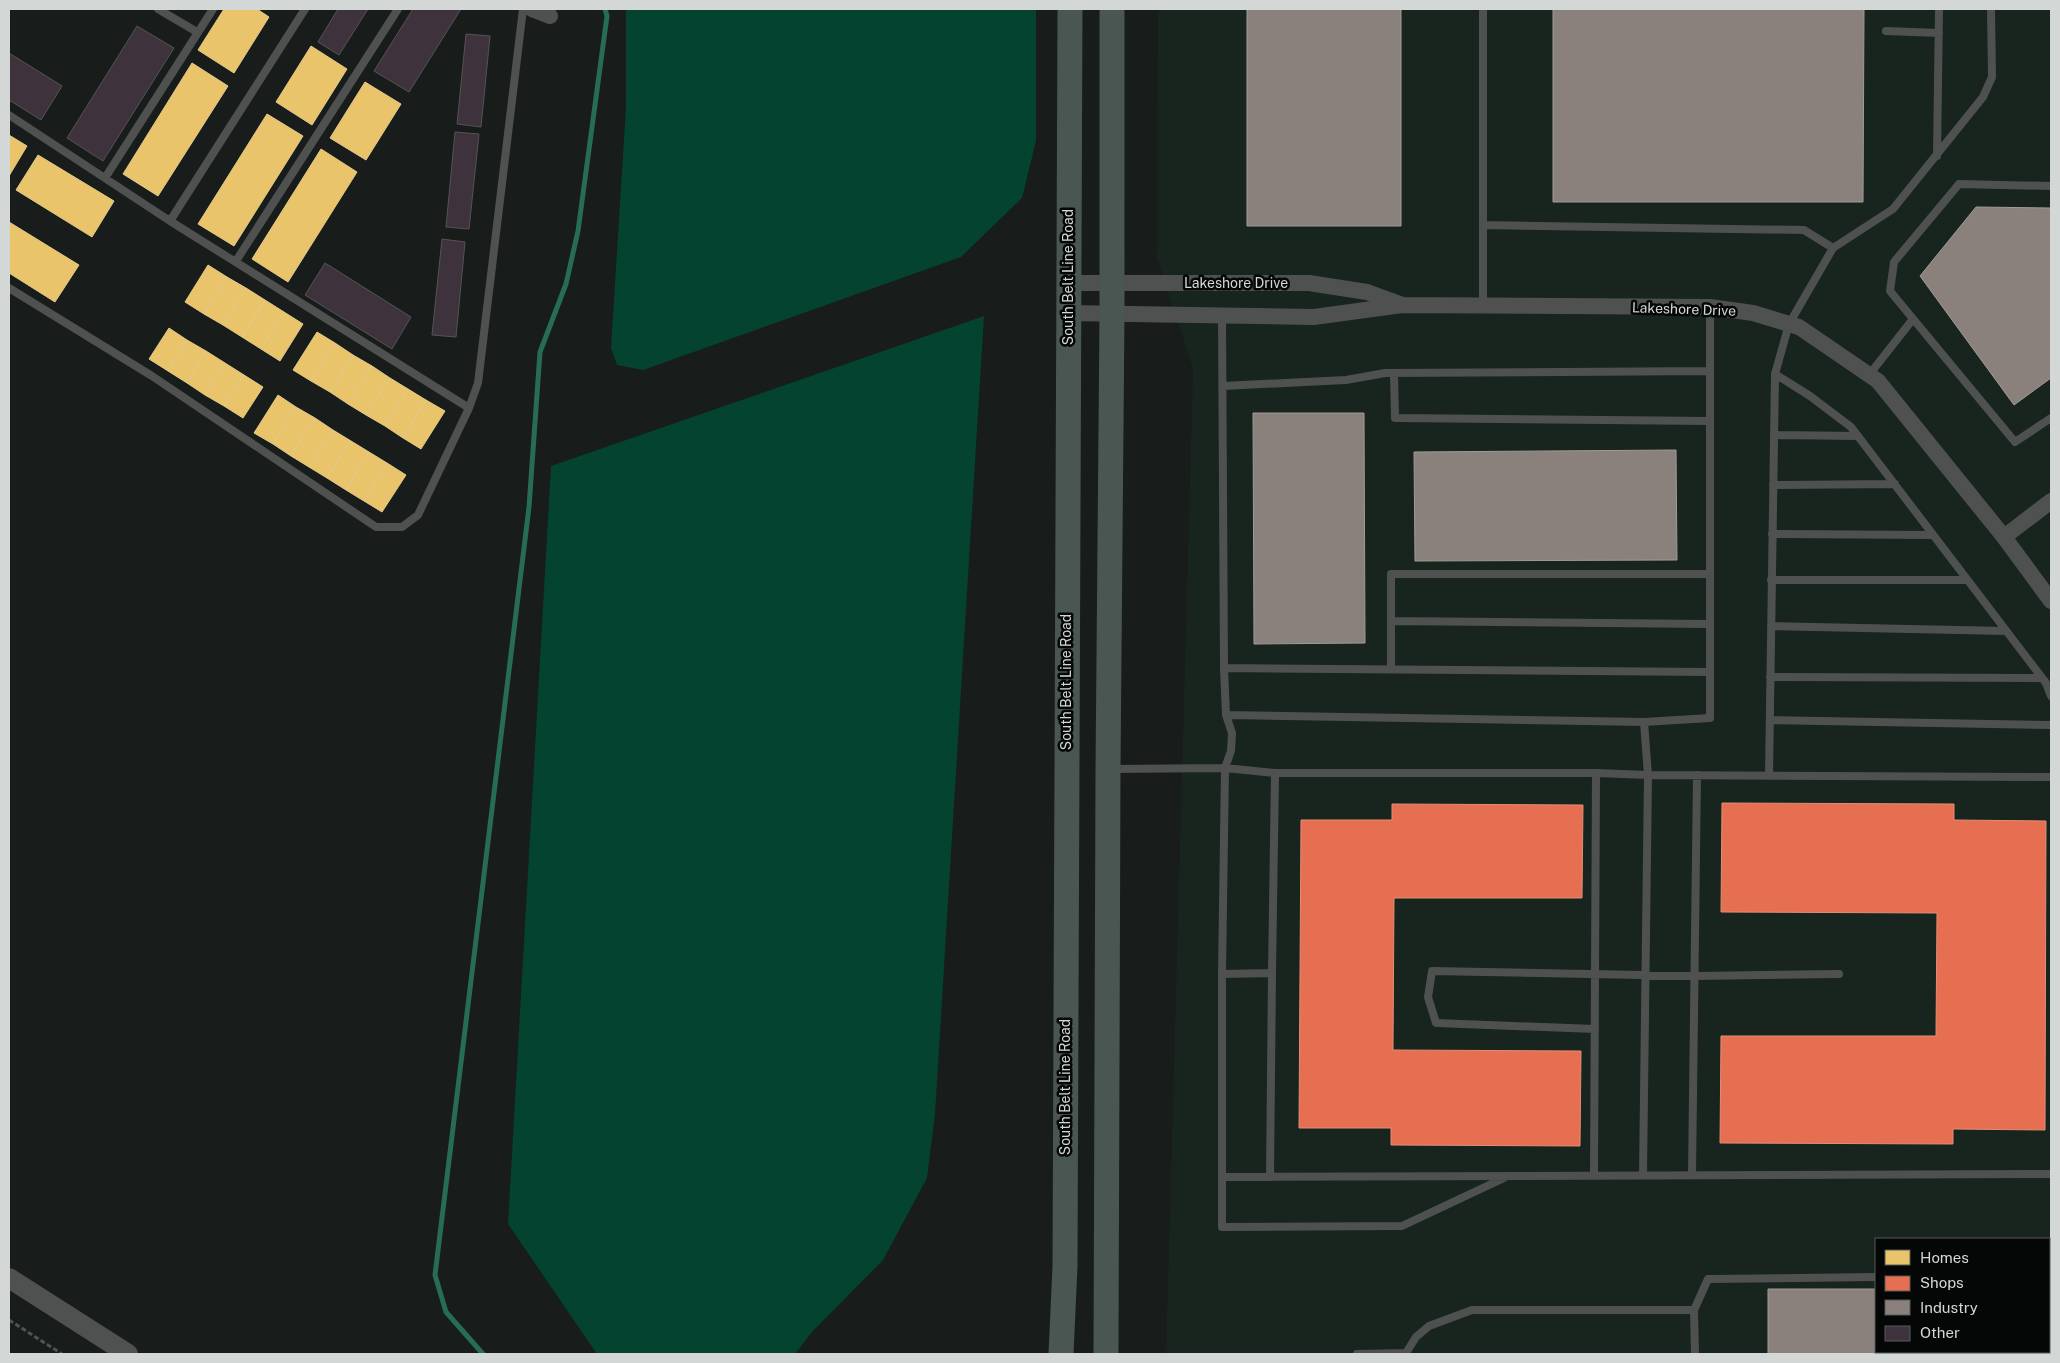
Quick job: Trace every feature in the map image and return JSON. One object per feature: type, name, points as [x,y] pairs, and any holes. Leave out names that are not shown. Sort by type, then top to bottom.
[{"type":"main road","name":"South Belt Line Road","points":[[1061,1354],[1065,1266],[1067,313],[1070,9]]},
{"type":"main road","points":[[1106,1354],[1112,9]]},
{"type":"main road","points":[[1066,768],[1108,769]]},
{"type":"street","points":[[532,9],[550,16]]},
{"type":"street","name":"Lakeshore Drive","points":[[1068,283],[1309,283],[1368,292],[1402,305]]},
{"type":"street","name":"Lakeshore Drive","points":[[1067,313],[1314,317],[1402,305],[1710,307],[1753,313],[1799,327],[1878,381],[2004,537],[2051,600]]},
{"type":"street","points":[[2004,537],[2051,501]]},
{"type":"street","points":[[9,1278],[128,1354]]},
{"type":"lane","points":[[158,9],[197,32]]},
{"type":"lane","points":[[105,178],[213,9]]},
{"type":"lane","points":[[170,221],[305,9]]},
{"type":"lane","points":[[236,261],[398,9]]},
{"type":"lane","points":[[9,288],[152,376],[376,527],[402,527],[418,514],[469,408],[478,383],[523,9]]},
{"type":"lane","points":[[1483,9],[1483,306]]},
{"type":"lane","points":[[1937,156],[1939,9]]},
{"type":"lane","points":[[1769,776],[1774,374],[1789,324],[1832,248],[1893,209],[1983,97],[1992,77],[1991,9]]},
{"type":"lane","points":[[1886,31],[1939,33]]},
{"type":"lane","points":[[9,115],[170,221],[469,408]]},
{"type":"lane","points":[[2051,186],[1959,184],[1894,262],[1890,292],[2016,442],[2051,418]]},
{"type":"lane","points":[[1483,225],[1804,230],[1832,248]]},
{"type":"lane","points":[[1226,715],[1644,722],[1710,718],[1710,307]]},
{"type":"lane","points":[[1222,316],[1224,668],[1226,715],[1232,733],[1231,751],[1225,768],[1222,974],[1222,1227],[1402,1226],[1508,1176]]},
{"type":"lane","points":[[1869,374],[1913,319]]},
{"type":"lane","points":[[1223,386],[1300,384],[1394,373],[1710,371]]},
{"type":"lane","points":[[1394,373],[1395,418],[1710,421]]},
{"type":"lane","points":[[1774,374],[1810,396],[1851,426],[2042,678],[2051,696]]},
{"type":"lane","points":[[1774,435],[1858,436]]},
{"type":"lane","points":[[1773,486],[1895,484]]},
{"type":"lane","points":[[1772,534],[1933,535]]},
{"type":"lane","points":[[1392,669],[1392,574],[1710,574]]},
{"type":"lane","points":[[1772,580],[1967,580]]},
{"type":"lane","points":[[1392,621],[1710,624]]},
{"type":"lane","points":[[1771,626],[2006,630]]},
{"type":"lane","points":[[1224,668],[1710,672]]},
{"type":"lane","points":[[1770,677],[2042,678]]},
{"type":"lane","points":[[1770,720],[2051,725]]},
{"type":"lane","points":[[1643,1175],[1648,775],[1644,722]]},
{"type":"lane","points":[[1108,769],[1225,768],[1275,773],[1596,773],[1648,775],[2051,777]]},
{"type":"lane","points":[[1270,1177],[1275,773]]},
{"type":"lane","points":[[1594,1175],[1596,773]]},
{"type":"lane","points":[[1692,1175],[1697,775]]},
{"type":"lane","points":[[1595,1029],[1436,1023],[1428,997],[1432,971],[1695,976],[1839,974]]},
{"type":"lane","points":[[1222,974],[1272,973]]},
{"type":"lane","points":[[1222,1177],[2051,1174]]},
{"type":"lane","points":[[1696,1354],[1694,1310],[1708,1278],[1875,1277]]},
{"type":"lane","points":[[1357,1354],[1406,1354],[1416,1338],[1430,1326],[1472,1310],[1694,1310]]},
{"type":"path","points":[[9,1320],[62,1354]]},
{"type":"shaded area","points":[[1158,9],[2051,9],[2051,1354],[1166,1354],[1193,369],[1157,258]]},
{"type":"green space","points":[[626,9],[1036,9],[1036,141],[1022,198],[961,257],[643,370],[617,365],[611,348],[626,107]]},
{"type":"green space","points":[[984,316],[935,1114],[927,1178],[883,1260],[812,1332],[795,1354],[597,1354],[508,1224],[551,466]]},
{"type":"building: Homes","points":[[224,9],[257,9],[269,17],[234,73],[198,50]]},
{"type":"building: Homes","points":[[311,46],[347,69],[312,125],[276,102]]},
{"type":"building: Homes","points":[[192,63],[228,86],[158,196],[123,174]]},
{"type":"building: Homes","points":[[365,82],[401,104],[366,160],[330,138]]},
{"type":"building: Homes","points":[[267,114],[303,136],[234,246],[198,224]]},
{"type":"building: Homes","points":[[9,135],[27,146],[9,176]]},
{"type":"building: Homes","points":[[321,149],[357,172],[288,282],[252,259]]},
{"type":"building: Homes","points":[[38,155],[114,201],[92,237],[16,190]]},
{"type":"building: Homes","points":[[9,222],[79,265],[55,302],[9,273]]},
{"type":"building: Homes","points":[[208,265],[227,277],[204,314],[185,302]]},
{"type":"building: Homes","points":[[227,277],[246,288],[223,325],[204,314]]},
{"type":"building: Homes","points":[[246,288],[265,300],[242,337],[223,325]]},
{"type":"building: Homes","points":[[265,300],[284,312],[261,349],[242,337]]},
{"type":"building: Homes","points":[[284,312],[303,324],[280,361],[261,349]]},
{"type":"building: Homes","points":[[169,328],[187,340],[168,371],[149,359]]},
{"type":"building: Homes","points":[[317,332],[335,343],[311,381],[293,370]]},
{"type":"building: Homes","points":[[187,340],[206,351],[187,383],[168,371]]},
{"type":"building: Homes","points":[[335,343],[353,355],[330,392],[311,381]]},
{"type":"building: Homes","points":[[206,351],[225,363],[205,395],[187,383]]},
{"type":"building: Homes","points":[[353,355],[372,366],[348,404],[330,392]]},
{"type":"building: Homes","points":[[225,363],[244,375],[224,406],[205,395]]},
{"type":"building: Homes","points":[[372,366],[390,378],[366,415],[348,404]]},
{"type":"building: Homes","points":[[244,375],[263,387],[243,418],[224,406]]},
{"type":"building: Homes","points":[[390,378],[408,389],[385,426],[366,415]]},
{"type":"building: Homes","points":[[408,389],[426,400],[403,438],[385,426]]},
{"type":"building: Homes","points":[[278,395],[296,407],[273,444],[254,433]]},
{"type":"building: Homes","points":[[426,400],[445,411],[421,449],[403,438]]},
{"type":"building: Homes","points":[[296,407],[315,418],[291,456],[273,444]]},
{"type":"building: Homes","points":[[315,418],[333,430],[309,467],[291,456]]},
{"type":"building: Homes","points":[[333,430],[351,441],[327,478],[309,467]]},
{"type":"building: Homes","points":[[351,441],[369,452],[346,490],[327,478]]},
{"type":"building: Homes","points":[[369,452],[387,463],[364,501],[346,490]]},
{"type":"building: Homes","points":[[387,463],[406,475],[382,512],[364,501]]},
{"type":"building: Shops","points":[[1722,803],[1954,804],[1954,820],[2046,821],[2045,1130],[1953,1129],[1953,1144],[1720,1143],[1721,1036],[1936,1036],[1937,913],[1721,912]]},
{"type":"building: Shops","points":[[1392,804],[1583,805],[1582,898],[1394,898],[1393,1050],[1581,1051],[1580,1146],[1391,1145],[1391,1128],[1299,1128],[1301,820],[1392,820]]},
{"type":"building: Industry","points":[[1247,9],[1401,9],[1401,226],[1247,226]]},
{"type":"building: Industry","points":[[1553,9],[1864,9],[1863,202],[1553,202]]},
{"type":"building: Industry","points":[[1976,207],[2051,208],[2051,378],[2014,405],[1920,276]]},
{"type":"building: Industry","points":[[1253,413],[1364,413],[1365,643],[1254,644]]},
{"type":"building: Industry","points":[[1676,450],[1677,560],[1415,561],[1414,452]]},
{"type":"building: Industry","points":[[1768,1289],[1875,1289],[1875,1353],[2018,1353],[2018,1354],[1768,1354]]},
{"type":"building: Other","points":[[338,9],[368,9],[339,55],[318,42]]},
{"type":"building: Other","points":[[413,9],[461,9],[409,92],[374,71]]},
{"type":"building: Other","points":[[137,26],[174,48],[103,161],[67,138]]},
{"type":"building: Other","points":[[466,34],[490,36],[481,127],[457,124]]},
{"type":"building: Other","points":[[9,53],[62,86],[41,120],[9,100]]},
{"type":"building: Other","points":[[455,132],[479,134],[469,229],[446,227]]},
{"type":"building: Other","points":[[442,239],[465,242],[456,337],[432,335]]},
{"type":"building: Other","points":[[325,263],[411,317],[392,349],[305,295]]},
{"type":"waterway","points":[[483,1354],[446,1312],[435,1275],[529,507],[540,352],[566,284],[578,231],[607,16],[605,9]]}]
